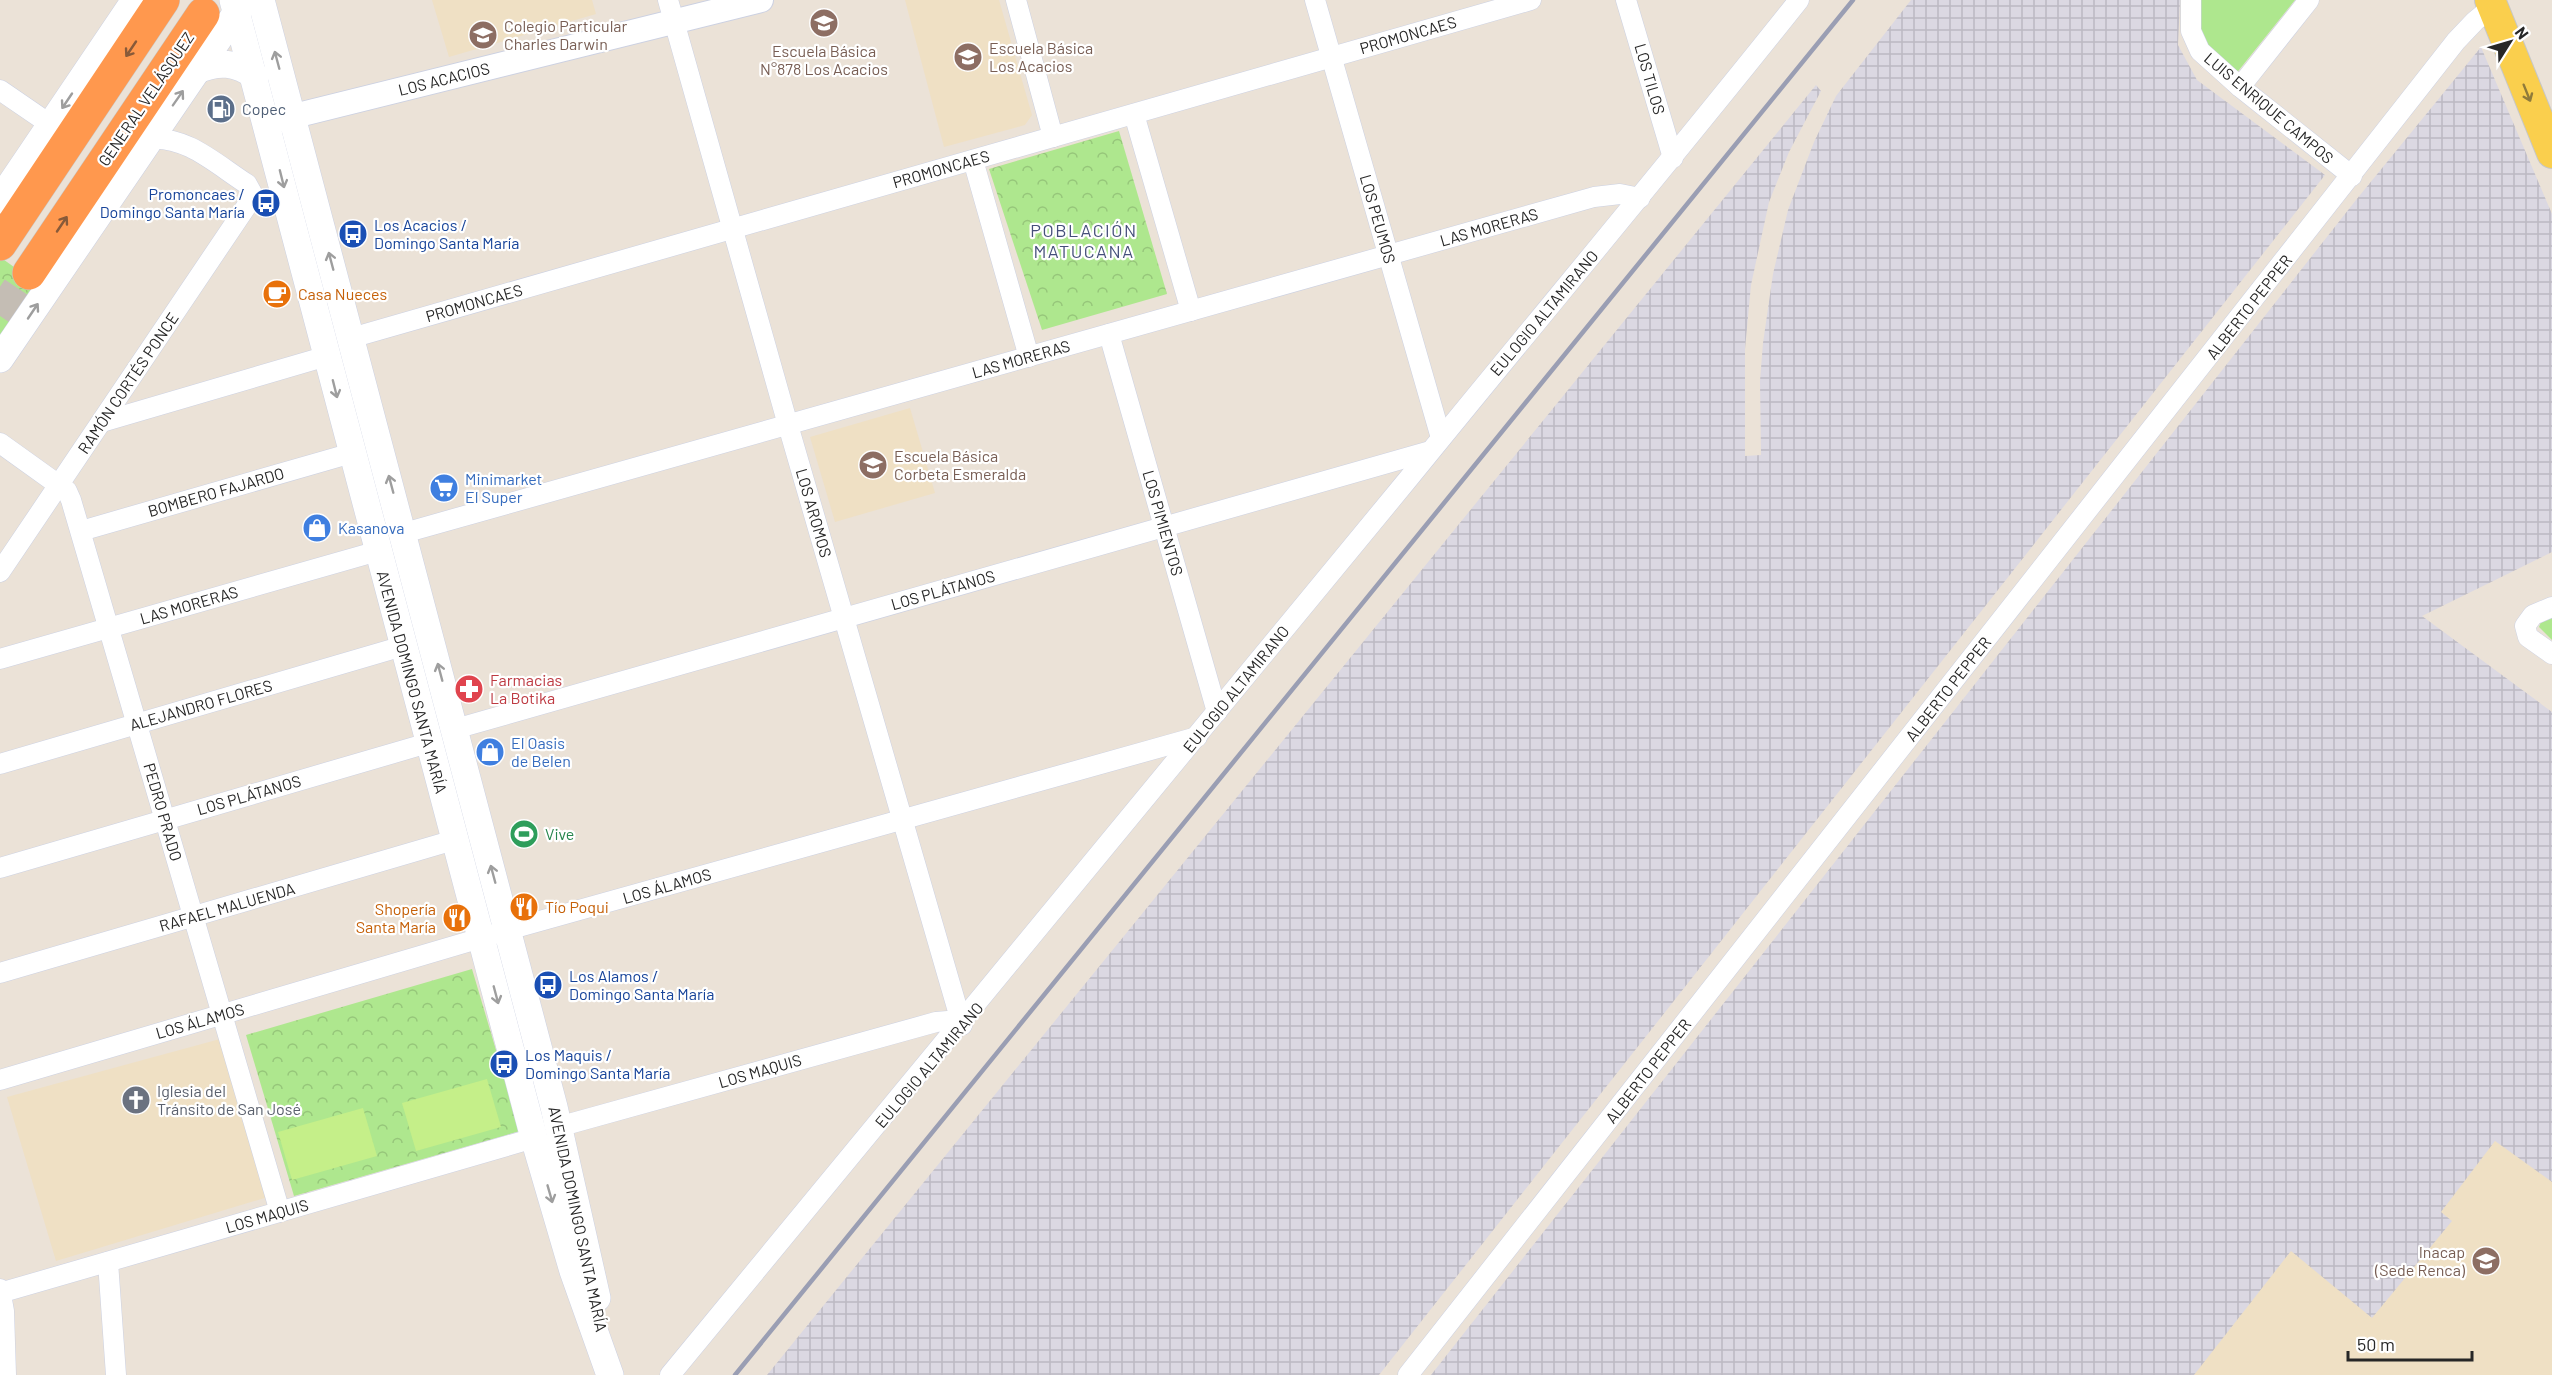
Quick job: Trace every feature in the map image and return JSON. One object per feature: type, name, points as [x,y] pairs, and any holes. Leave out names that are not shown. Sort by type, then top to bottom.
[{"type":"highway","points":[[0,244],[163,0]]},
{"type":"highway","name":"GENERAL VELÁSQUEZ","points":[[29,273],[203,14]]},
{"type":"main road","points":[[0,200],[135,0]]},
{"type":"main road","name":"AVENIDA DOMINGO SANTA MARÍA","points":[[261,0],[279,119],[327,356],[534,1138],[573,1271],[608,1367]]},
{"type":"main road","points":[[0,359],[197,70],[238,4]]},
{"type":"main road","name":"AVENIDA DOMINGO SANTA MARÍA","points":[[238,4],[255,76],[279,119],[351,338],[404,533],[508,930],[588,1249],[608,1367]]},
{"type":"main road","points":[[2491,4],[2552,153]]},
{"type":"main road","points":[[197,70],[208,65],[228,63],[241,67],[255,76]]},
{"type":"street","name":"LOS ACACIOS","points":[[279,119],[671,11],[760,0]]},
{"type":"street","points":[[1016,0],[1053,137]]},
{"type":"street","name":"LOS PEUMOS","points":[[1315,0],[1389,255],[1436,445]]},
{"type":"street","name":"PROMONCAES","points":[[351,338],[1531,0]]},
{"type":"street","name":"LOS TILOS","points":[[1626,0],[1673,158]]},
{"type":"street","name":"EULOGIO ALTAMIRANO","points":[[670,1375],[963,1025],[1673,158],[1799,0]]},
{"type":"street","name":"LUIS ENRIQUE CAMPOS","points":[[2191,0],[2191,31],[2200,51],[2240,87],[2352,176]]},
{"type":"street","points":[[2240,87],[2309,0]]},
{"type":"street","name":"ALBERTO PEPPER","points":[[1408,1375],[2466,30],[2491,4]]},
{"type":"street","name":"LOS AROMOS","points":[[671,11],[788,425],[963,1025]]},
{"type":"street","points":[[0,90],[51,125]]},
{"type":"street","points":[[1134,114],[1191,311]]},
{"type":"street","name":"RAMÓN CORTÉS PONCE","points":[[0,572],[250,203],[252,192],[247,184],[187,145],[169,139],[149,139]]},
{"type":"street","points":[[973,160],[1029,357]]},
{"type":"street","name":"LAS MORERAS","points":[[404,533],[1594,197],[1620,194],[1640,198]]},
{"type":"street","name":"LOS PIMIENTOS","points":[[1109,334],[1217,712]]},
{"type":"street","points":[[102,422],[327,356]]},
{"type":"street","name":"PEDRO PRADO","points":[[0,443],[60,485],[71,500],[280,1212]]},
{"type":"street","name":"LOS PLÁTANOS","points":[[455,729],[1164,528],[1436,445]]},
{"type":"street","name":"BOMBERO FAJARDO","points":[[81,531],[352,453]]},
{"type":"street","name":"LAS MORERAS","points":[[0,659],[378,551]]},
{"type":"street","points":[[2552,606],[2533,615],[2525,626],[2528,637],[2552,654]]},
{"type":"street","name":"ALEJANDRO FLORES","points":[[0,764],[403,646]]},
{"type":"street","name":"LOS ÁLAMOS","points":[[0,1080],[508,930],[1197,737]]},
{"type":"street","name":"LOS PLÁTANOS","points":[[0,868],[428,743]]},
{"type":"street","name":"RAFAEL MALUENDA","points":[[0,973],[454,840]]},
{"type":"street","name":"LOS MAQUIS","points":[[558,1127],[936,1022],[948,1021],[963,1025]]},
{"type":"street","name":"LOS MAQUIS","points":[[0,1292],[534,1138]]},
{"type":"street","points":[[108,1262],[116,1375]]},
{"type":"street","points":[[0,1292],[6,1375]]},
{"type":"shaded area","name":"Colegio Particular Charles Darwin","points":[[432,0],[592,0],[596,14],[449,57]]},
{"type":"shaded area","name":"Escuela Básica Los Acacios","points":[[905,0],[999,0],[1032,115],[1025,125],[944,147]]},
{"type":"shaded area","points":[[1911,0],[2180,0],[2178,45],[2197,80],[2325,175],[1379,1375],[767,1375],[1816,85],[1821,91],[1789,152],[1769,202],[1751,285],[1745,349],[1745,456],[1761,455],[1760,381],[1763,343],[1773,274],[1788,210],[1814,142],[1836,96]]},
{"type":"shaded area","points":[[2481,47],[2552,214],[2552,552],[2422,616],[2552,712],[2552,1375],[1431,1375],[2356,200]]},
{"type":"shaded area","name":"Escuela Básica Corbeta Esmeralda","points":[[910,408],[935,493],[835,522],[810,437]]},
{"type":"shaded area","points":[[220,1039],[268,1197],[56,1261],[7,1097]]},
{"type":"shaded area","name":"Inacap (Sede Renca)","points":[[2495,1141],[2552,1182],[2552,1375],[2194,1375],[2291,1251],[2372,1318],[2452,1221],[2441,1212]]},
{"type":"green space","points":[[2198,0],[2295,0],[2235,75],[2211,51],[2202,35],[2199,25]]},
{"type":"green space","points":[[1119,131],[1167,294],[1042,330],[989,169]]},
{"type":"green space","points":[[0,257],[42,287],[0,350]]},
{"type":"green space","points":[[2552,617],[2552,640],[2539,627],[2541,622]]},
{"type":"green space","points":[[472,969],[520,1131],[294,1196],[246,1035]]},
{"type":"green space","points":[[487,1079],[501,1127],[416,1151],[402,1103]]},
{"type":"green space","points":[[363,1108],[377,1156],[292,1180],[278,1132]]},
{"type":"tunnel","points":[[0,316],[29,273]]},
{"type":"railway","points":[[735,1375],[1853,0]]},
{"type":"place","name":"Escuela Básica N°878 Los Acacios","points":[[824,23]]},
{"type":"place","name":"Colegio Particular Charles Darwin","points":[[483,35]]},
{"type":"place","name":"Escuela Básica Los Acacios","points":[[968,57]]},
{"type":"place","name":"Copec","points":[[221,109]]},
{"type":"place","name":"Promoncaes / Domingo Santa María","points":[[266,203]]},
{"type":"place","name":"Los Acacios / Domingo Santa María","points":[[353,234]]},
{"type":"place","name":"Casa Nueces","points":[[277,294]]},
{"type":"place","name":"Escuela Básica Corbeta Esmeralda","points":[[873,465]]},
{"type":"place","name":"Minimarket El Super","points":[[444,488]]},
{"type":"place","name":"Kasanova","points":[[317,528]]},
{"type":"place","name":"Farmacias La Botika","points":[[469,689]]},
{"type":"place","name":"El Oasis de Belen","points":[[490,752]]},
{"type":"place","name":"Vive","points":[[524,834]]},
{"type":"place","name":"Tío Poqui","points":[[524,907]]},
{"type":"place","name":"Shopería Santa María","points":[[457,918]]},
{"type":"place","name":"Los Alamos / Domingo Santa María","points":[[548,985]]},
{"type":"place","name":"Los Maquis / Domingo Santa María","points":[[504,1064]]},
{"type":"place","name":"Iglesia del Tránsito de San José","points":[[136,1100]]},
{"type":"place","name":"Inacap (Sede Renca)","points":[[2486,1261]]},
{"type":"district","name":"POBLACIÓN MATUCANA","points":[[1084,241]]}]
